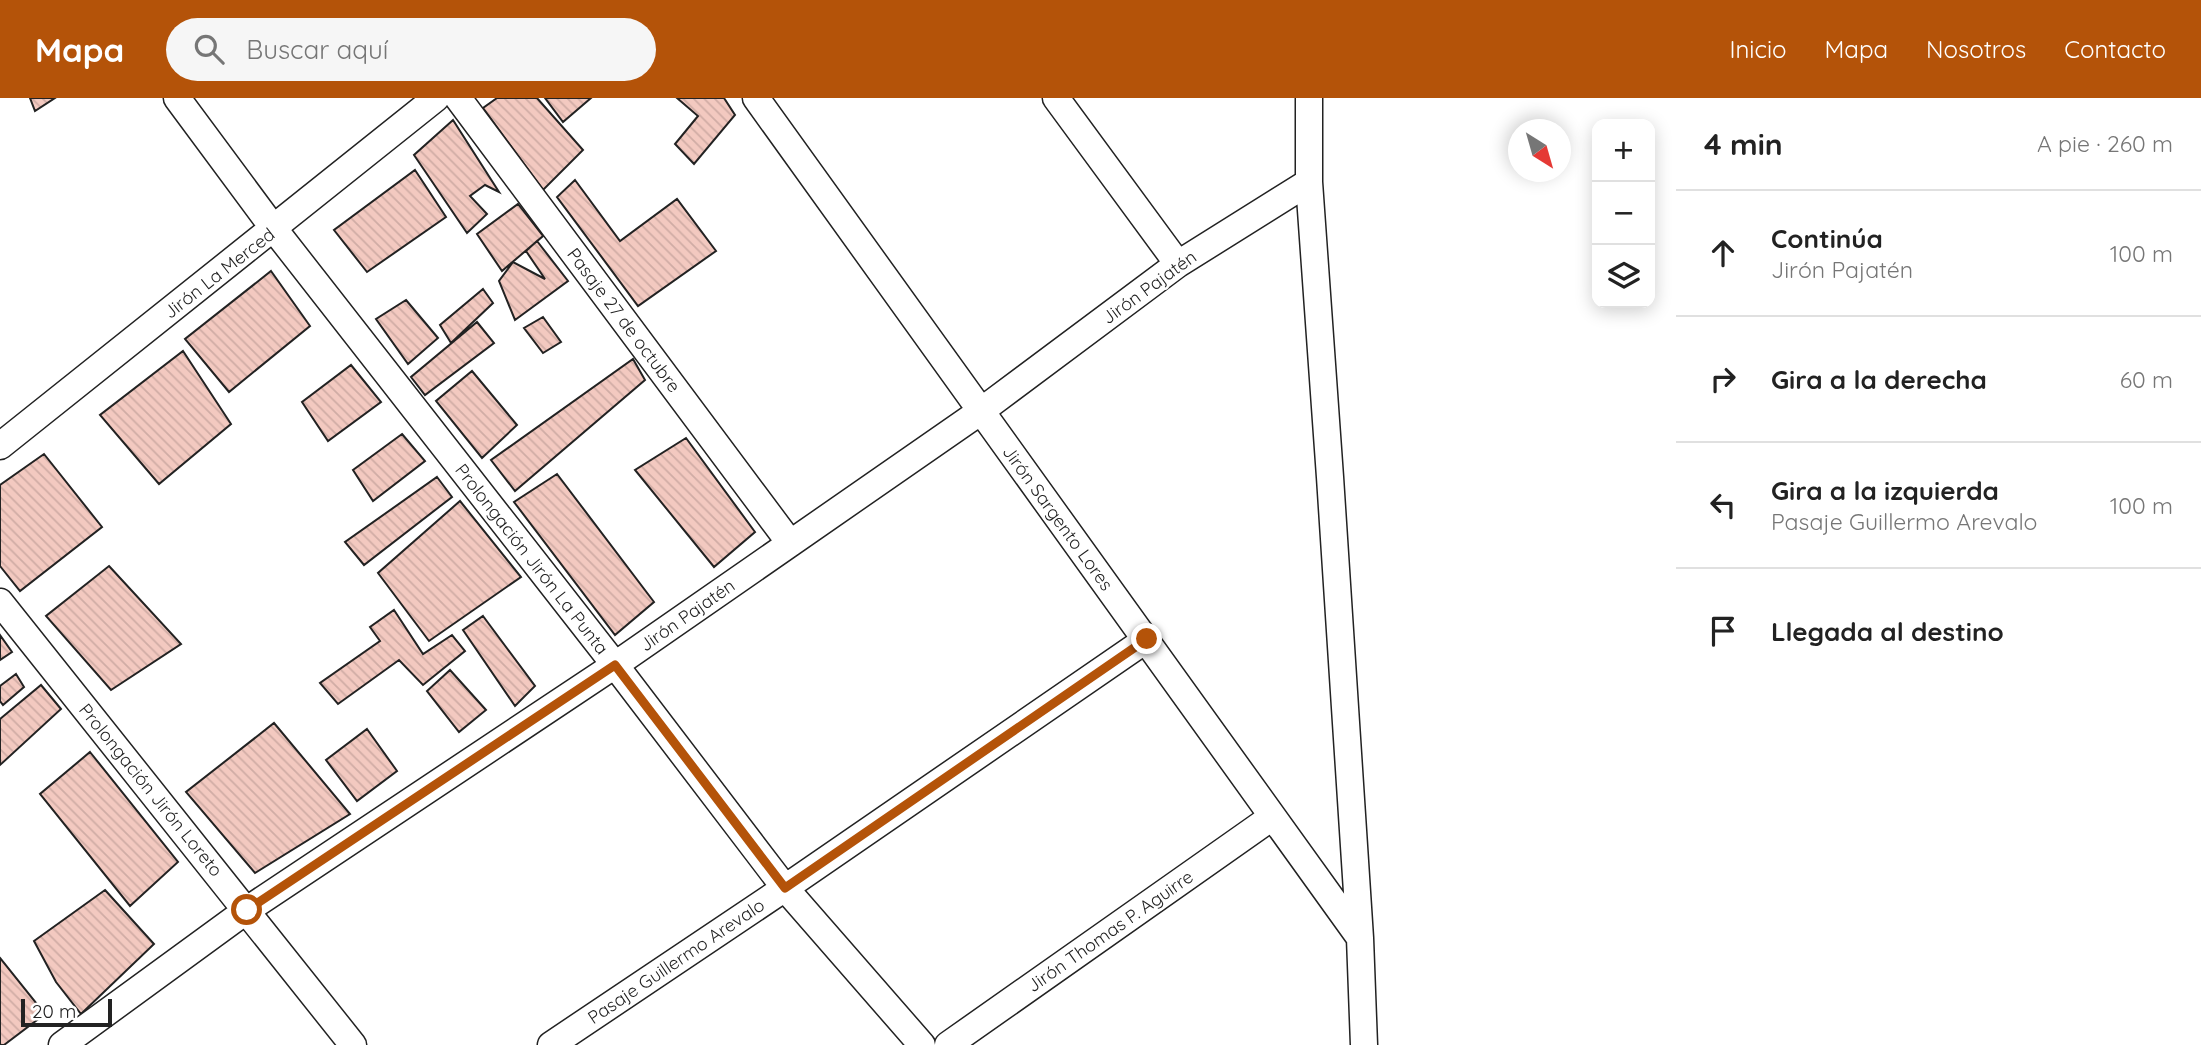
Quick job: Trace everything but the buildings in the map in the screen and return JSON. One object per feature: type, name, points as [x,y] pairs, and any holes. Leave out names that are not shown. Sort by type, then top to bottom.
[{"type":"street","name":"Prolongación Jirón La Punta","points":[[177,98],[274,229],[615,665],[785,888],[922,1045]]},
{"type":"street","name":"Jirón La Merced","points":[[0,446],[436,98]]},
{"type":"street","name":"Pasaje 27 de octubre","points":[[458,98],[790,543]]},
{"type":"street","name":"Jirón Sargento Lores","points":[[756,98],[1360,938]]},
{"type":"street","points":[[1056,98],[1178,264]]},
{"type":"street","points":[[1309,98],[1309,182],[1360,938],[1364,1045]]},
{"type":"street","name":"Jirón Pajatén","points":[[62,1045],[247,910],[615,665],[981,411],[1178,264],[1309,182]]},
{"type":"street","name":"Prolongación Jirón Loreto","points":[[0,602],[353,1045]]},
{"type":"street","name":"Pasaje Guillermo Arevalo","points":[[551,1045],[1147,639]]},
{"type":"street","name":"Jirón Thomas P. Aguirre","points":[[948,1045],[1272,817]]},
{"type":"route","points":[[247,910],[615,665],[785,888],[1147,639]]}]
